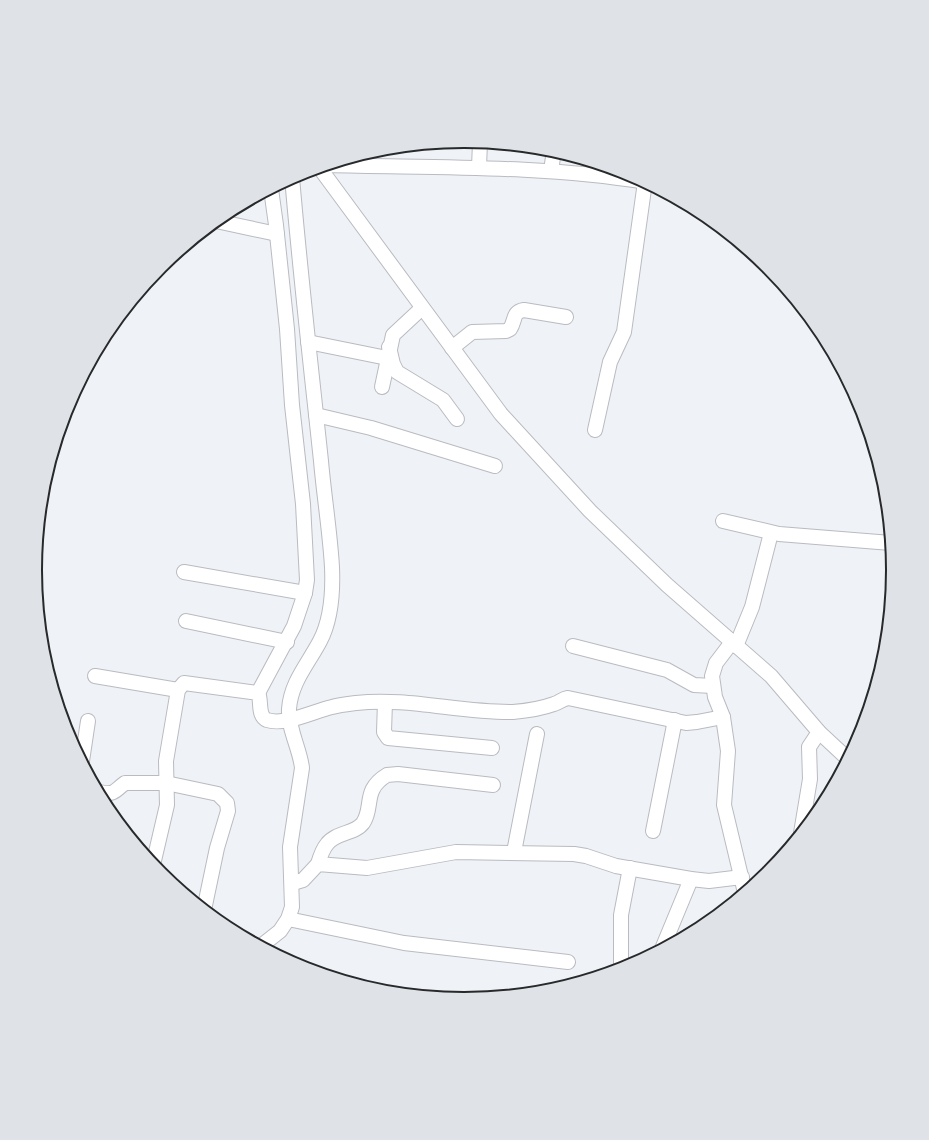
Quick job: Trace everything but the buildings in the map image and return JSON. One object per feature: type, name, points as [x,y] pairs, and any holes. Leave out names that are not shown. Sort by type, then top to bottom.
[{"type":"street","points":[[479,168],[480,148]]},
{"type":"street","points":[[551,171],[553,157]]},
{"type":"street","points":[[344,165],[603,171]]},
{"type":"street","points":[[323,172],[501,414],[590,511],[667,585],[771,676],[818,732],[844,755]]},
{"type":"street","points":[[283,720],[289,709],[293,689],[298,675],[320,641],[326,625],[330,605],[332,568],[293,185]]},
{"type":"street","points":[[595,430],[610,362],[624,332],[644,188]]},
{"type":"street","points":[[258,693],[287,642],[294,626],[306,593],[307,580],[303,504],[292,405],[287,329],[272,194]]},
{"type":"street","points":[[225,223],[277,234]]},
{"type":"street","points":[[382,387],[391,338],[396,330],[422,308]]},
{"type":"street","points":[[452,348],[472,332],[506,331],[510,329],[515,314],[519,311],[524,310],[566,317]]},
{"type":"street","points":[[308,342],[388,353]]},
{"type":"street","points":[[388,353],[397,372],[443,400],[457,419]]},
{"type":"street","points":[[316,415],[371,428],[495,466]]},
{"type":"street","points":[[723,521],[771,533],[809,538],[886,543]]},
{"type":"street","points":[[744,887],[724,805],[728,751],[723,717],[713,686],[712,676],[716,663],[734,644],[752,607],[771,533]]},
{"type":"street","points":[[184,572],[306,593]]},
{"type":"street","points":[[186,621],[287,642]]},
{"type":"street","points":[[573,646],[666,670],[694,685],[713,686]]},
{"type":"street","points":[[94,676],[178,690]]},
{"type":"street","points":[[155,857],[165,819],[167,805],[166,761],[178,690],[184,683],[258,693]]},
{"type":"street","points":[[258,693],[261,698],[261,712],[266,720],[283,720],[333,706],[384,702],[474,711],[515,712],[555,704],[562,699],[568,698],[690,723],[723,717]]},
{"type":"street","points":[[384,702],[384,732],[388,738],[492,748]]},
{"type":"street","points":[[265,942],[280,930],[288,919],[292,907],[290,847],[302,768],[300,755],[283,720]]},
{"type":"street","points":[[653,831],[675,720]]},
{"type":"street","points":[[83,752],[88,721]]},
{"type":"street","points":[[804,822],[810,779],[809,747],[818,732]]},
{"type":"street","points":[[514,852],[537,734]]},
{"type":"street","points":[[292,883],[303,880],[318,864],[327,843],[362,824],[366,818],[369,795],[387,775],[398,774],[493,785]]},
{"type":"street","points":[[106,793],[116,792],[125,783],[166,783],[218,794],[227,803],[228,810],[217,848],[205,904]]},
{"type":"street","points":[[318,864],[367,868],[456,852],[514,852],[574,854],[630,868],[709,881],[742,877]]},
{"type":"street","points":[[621,962],[621,915],[630,868]]},
{"type":"street","points":[[665,942],[691,879]]},
{"type":"street","points":[[288,919],[404,943],[568,962]]}]
